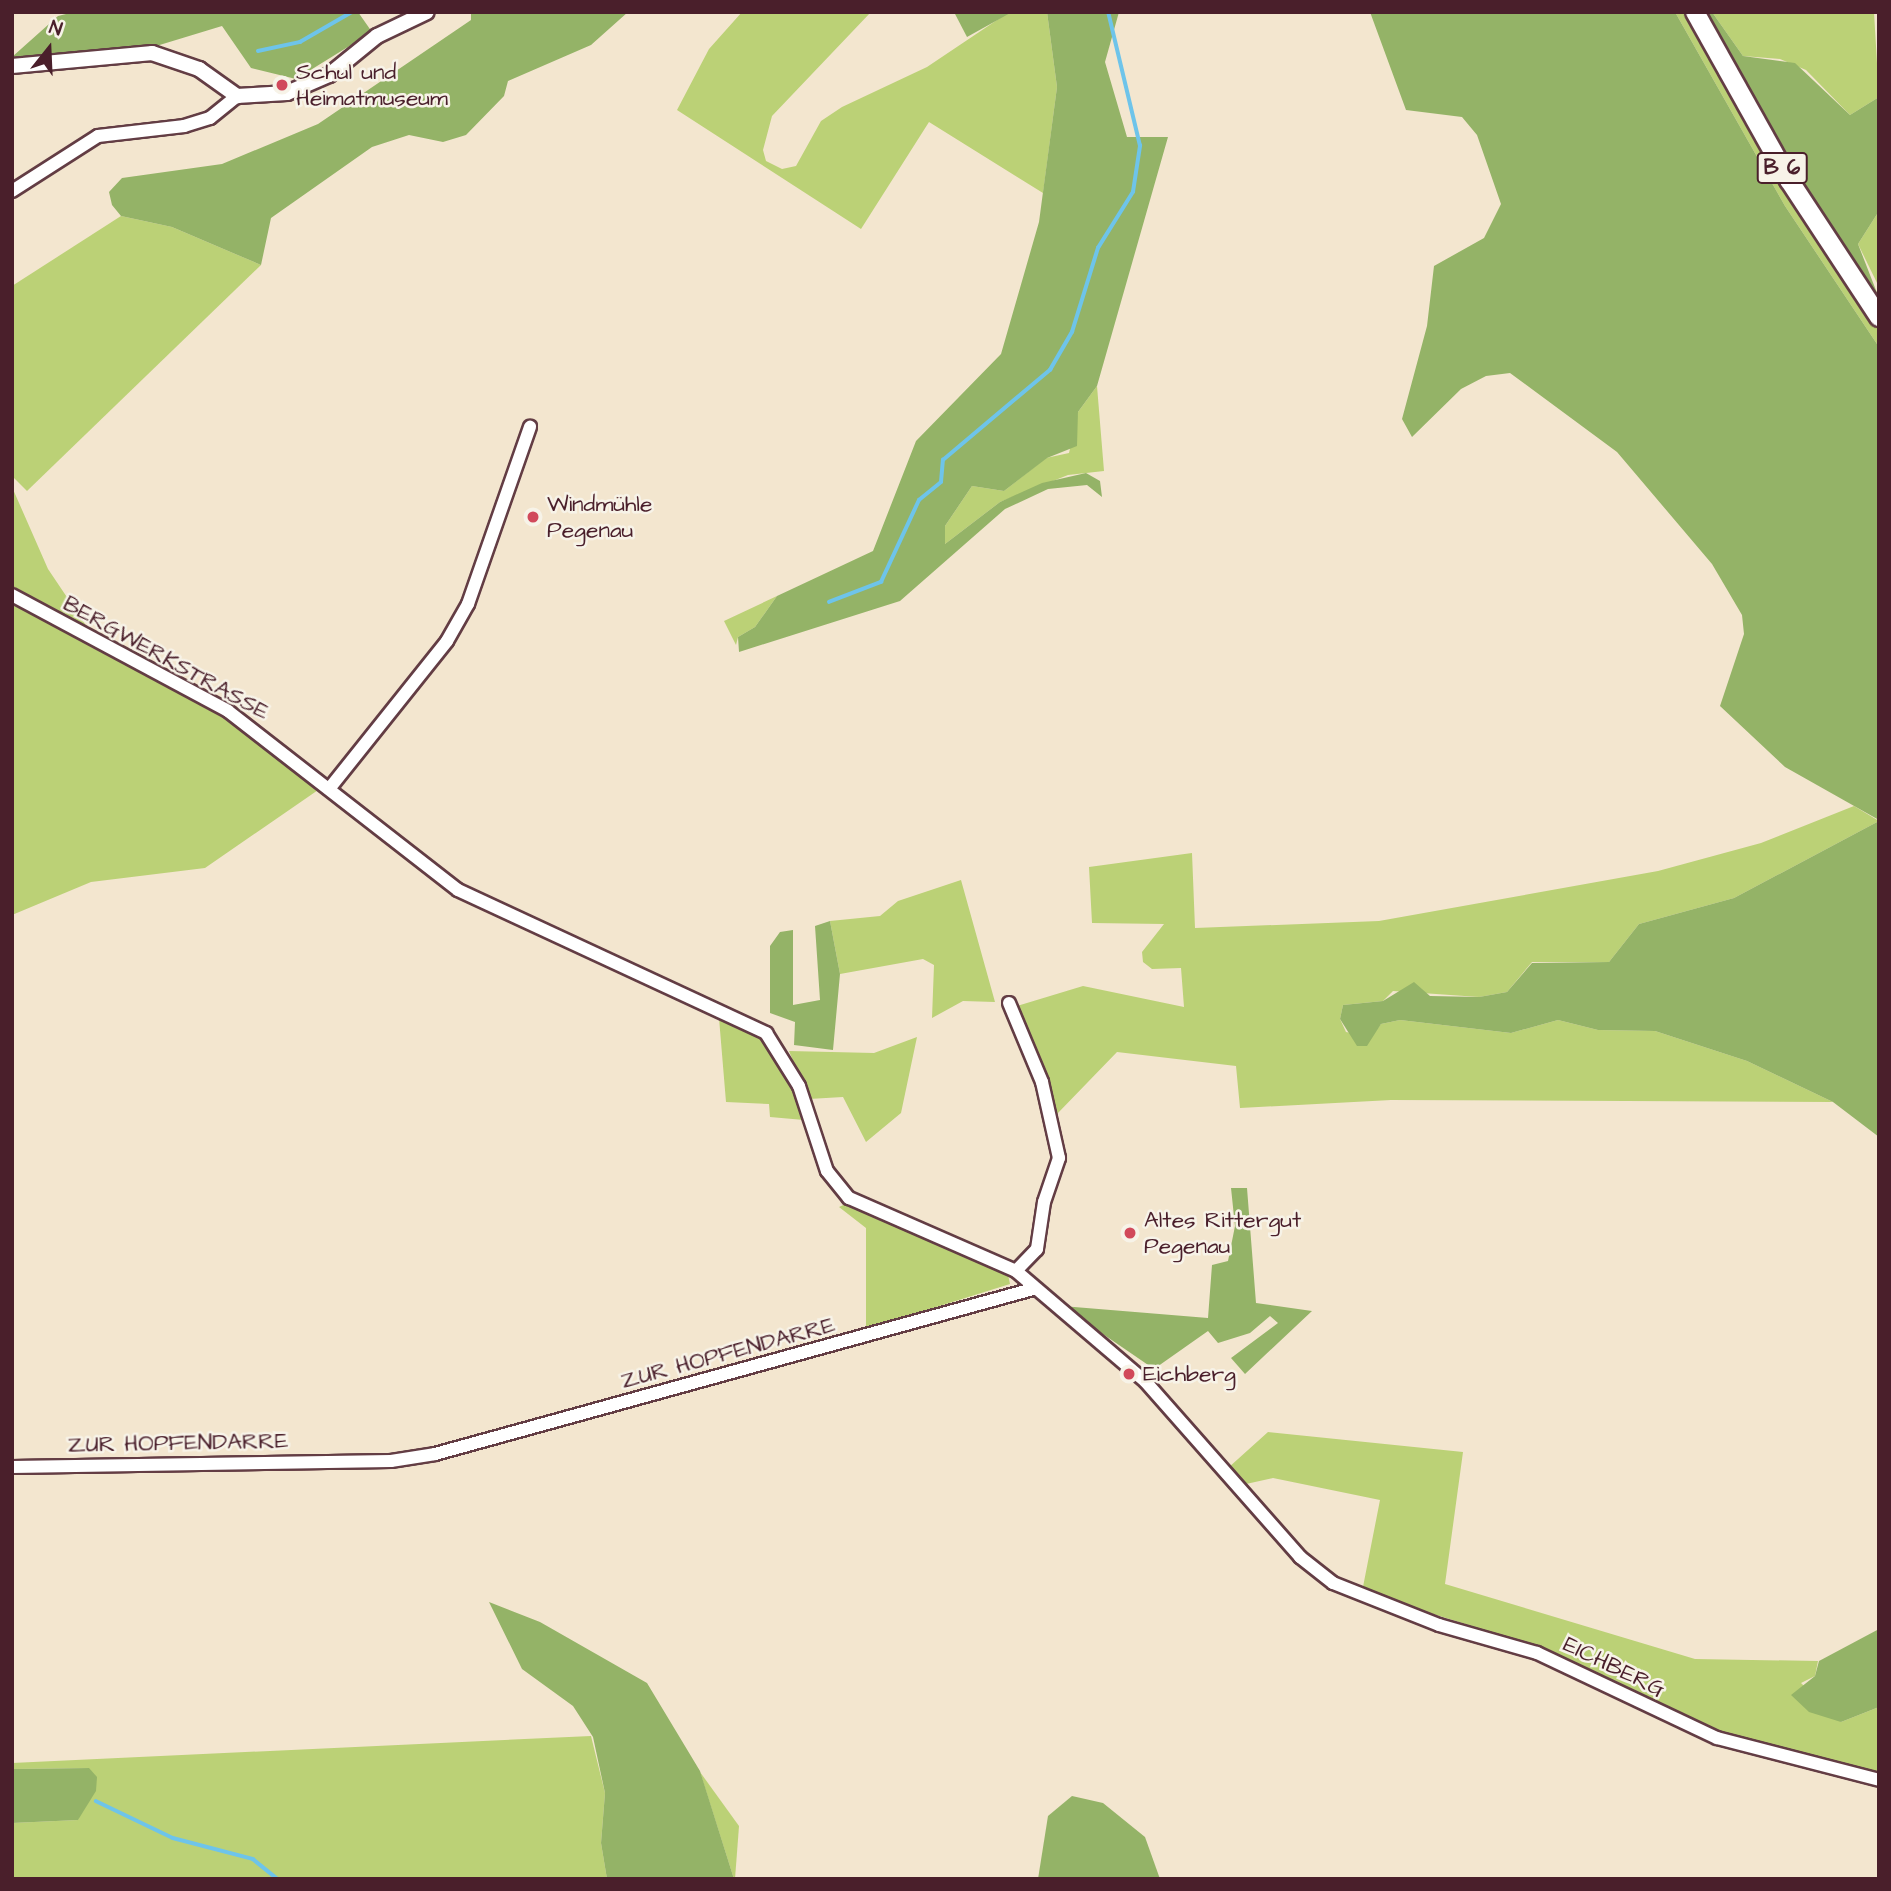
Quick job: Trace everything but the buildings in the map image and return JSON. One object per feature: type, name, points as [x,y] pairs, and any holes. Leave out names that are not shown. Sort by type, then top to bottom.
[{"type":"main road","name":"B 6","points":[[1695,12],[1789,180],[1879,317]]},
{"type":"street","points":[[12,191],[98,136],[184,126],[210,118],[237,96],[299,90],[330,75],[377,36],[427,12]]},
{"type":"street","points":[[12,66],[152,53],[200,69],[237,96]]},
{"type":"street","points":[[329,789],[447,641],[468,604],[530,426]]},
{"type":"street","name":"BERGWERKSTRASSE","points":[[12,595],[228,711],[458,890],[755,1025],[780,1049],[807,1107],[820,1156],[849,1198],[1016,1271]]},
{"type":"street","points":[[345,802],[347,767]]},
{"type":"street","points":[[1009,1003],[1042,1082],[1059,1158],[1044,1202],[1037,1249],[1016,1271],[1033,1289]]},
{"type":"street","name":"ZUR HOPFENDARRE","points":[[12,1466],[391,1461],[435,1454],[1033,1289]]},
{"type":"street","name":"EICHBERG","points":[[1033,1289],[1145,1381],[1300,1557],[1333,1583],[1438,1625],[1537,1653],[1717,1738],[1879,1780]]},
{"type":"green space","points":[[74,12],[358,12],[372,32],[296,79],[251,68],[222,26],[153,47],[12,57],[58,16]]},
{"type":"green space","points":[[471,12],[628,12],[591,45],[508,81],[504,96],[466,135],[443,142],[409,135],[372,147],[271,218],[261,265],[172,227],[121,216],[112,205],[109,192],[122,178],[222,164],[318,124],[471,20]]},
{"type":"green space","points":[[742,12],[871,12],[772,116],[763,150],[766,161],[782,169],[796,166],[821,121],[842,107],[927,67],[1009,12],[1047,12],[1057,87],[1043,193],[929,122],[861,229],[677,110],[709,49]]},
{"type":"green space","points":[[954,12],[1012,12],[967,37]]},
{"type":"green space","points":[[1047,12],[1119,12],[1105,62],[1127,137],[1168,137],[1097,386],[1078,412],[1077,446],[1047,458],[1004,491],[972,486],[945,526],[945,544],[1000,502],[1042,483],[1086,473],[1100,481],[1102,497],[1087,485],[1048,489],[1005,509],[900,601],[739,652],[738,637],[755,627],[777,596],[873,551],[916,441],[1001,354],[1039,222],[1057,87]]},
{"type":"green space","points":[[1370,12],[1675,12],[1785,206],[1879,347],[1879,820],[1785,767],[1720,706],[1744,634],[1742,615],[1712,564],[1617,452],[1510,373],[1486,376],[1461,389],[1412,437],[1402,419],[1427,326],[1434,266],[1484,238],[1501,204],[1477,135],[1462,117],[1406,110]]},
{"type":"green space","points":[[1675,12],[1687,12],[1879,327],[1879,347],[1785,206]]},
{"type":"green space","points":[[1701,12],[1712,12],[1743,56],[1795,63],[1850,115],[1879,97],[1879,211],[1858,244],[1879,298],[1781,154]]},
{"type":"green space","points":[[1712,12],[1874,12],[1879,97],[1850,115],[1806,70],[1780,59],[1743,56]]},
{"type":"green space","points":[[1879,211],[1879,287],[1858,244]]},
{"type":"green space","points":[[121,216],[172,227],[261,265],[27,491],[12,476],[12,286]]},
{"type":"green space","points":[[1097,386],[1104,471],[1068,475],[1000,502],[945,544],[945,526],[972,486],[1004,491],[1046,458],[1069,453],[1078,412]]},
{"type":"green space","points":[[12,487],[48,569],[87,627],[85,633],[12,588]]},
{"type":"green space","points":[[777,596],[755,627],[738,637],[736,645],[724,621]]},
{"type":"green space","points":[[12,602],[195,698],[321,788],[205,868],[91,882],[12,915]]},
{"type":"green space","points":[[1854,806],[1879,821],[1734,898],[1639,924],[1609,962],[1532,962],[1507,992],[1479,997],[1393,991],[1383,1001],[1343,1005],[1340,1019],[1346,1032],[1371,1037],[1381,1024],[1400,1020],[1511,1033],[1558,1020],[1598,1030],[1655,1031],[1747,1061],[1833,1102],[1391,1100],[1240,1108],[1236,1066],[1117,1052],[1057,1114],[1017,1006],[1083,986],[1184,1007],[1181,968],[1152,969],[1143,962],[1142,952],[1164,924],[1092,923],[1089,867],[1192,853],[1195,928],[1379,921],[1658,871],[1761,843]]},
{"type":"green space","points":[[1879,821],[1879,1137],[1833,1102],[1747,1061],[1655,1031],[1598,1030],[1558,1020],[1511,1033],[1400,1020],[1381,1024],[1367,1046],[1357,1046],[1340,1019],[1343,1005],[1383,1001],[1414,982],[1430,996],[1479,997],[1507,992],[1532,963],[1609,962],[1639,924],[1734,898]]},
{"type":"green space","points":[[961,880],[995,1002],[963,1001],[932,1018],[934,965],[923,959],[840,974],[830,921],[880,916],[898,901]]},
{"type":"green space","points":[[830,921],[840,974],[833,1050],[794,1045],[795,1022],[770,1013],[770,946],[780,932],[793,930],[793,1005],[820,1000],[815,926]]},
{"type":"green space","points":[[719,1018],[766,1041],[798,1092],[804,1120],[770,1117],[769,1104],[726,1102]]},
{"type":"green space","points":[[917,1037],[901,1113],[866,1142],[843,1097],[809,1099],[789,1051],[874,1053]]},
{"type":"green space","points":[[1231,1188],[1247,1188],[1256,1303],[1312,1311],[1245,1374],[1231,1358],[1278,1323],[1270,1316],[1250,1333],[1218,1343],[1208,1331],[1154,1369],[1062,1306],[1208,1318],[1212,1265],[1228,1261],[1235,1226]]},
{"type":"green space","points":[[850,1202],[1007,1270],[1010,1284],[866,1329],[866,1228],[839,1207]]},
{"type":"green space","points":[[1268,1432],[1463,1452],[1445,1584],[1695,1659],[1818,1661],[1815,1676],[1801,1683],[1841,1722],[1879,1707],[1879,1774],[1772,1753],[1699,1727],[1530,1644],[1362,1592],[1380,1500],[1273,1478],[1246,1484],[1228,1468]]},
{"type":"green space","points":[[489,1602],[540,1622],[647,1683],[700,1771],[734,1879],[607,1879],[601,1843],[605,1793],[593,1737],[573,1706],[522,1669]]},
{"type":"green space","points":[[1879,1629],[1879,1707],[1841,1722],[1809,1712],[1791,1695],[1815,1676],[1819,1661]]},
{"type":"green space","points":[[591,1736],[605,1793],[601,1843],[607,1879],[12,1879],[12,1823],[78,1820],[89,1768],[12,1769],[12,1763]]},
{"type":"green space","points":[[89,1768],[97,1777],[96,1791],[78,1820],[12,1823],[12,1769]]},
{"type":"green space","points":[[700,1772],[739,1826],[735,1879],[734,1879]]},
{"type":"green space","points":[[1072,1796],[1103,1803],[1145,1837],[1160,1879],[1038,1879],[1048,1816]]},
{"type":"waterway","points":[[258,51],[300,42],[352,12]]},
{"type":"waterway","points":[[829,602],[881,582],[919,500],[941,482],[943,460],[1050,370],[1072,332],[1098,248],[1133,192],[1140,146],[1108,12]]},
{"type":"waterway","points":[[96,1801],[173,1838],[253,1859],[278,1879]]},
{"type":"place","name":"Schul und Heimatmuseum","points":[[282,85]]},
{"type":"place","name":"Windmühle Pegenau","points":[[533,517]]},
{"type":"place","name":"Altes Rittergut Pegenau","points":[[1130,1233]]},
{"type":"place","name":"Eichberg","points":[[1129,1374]]}]
